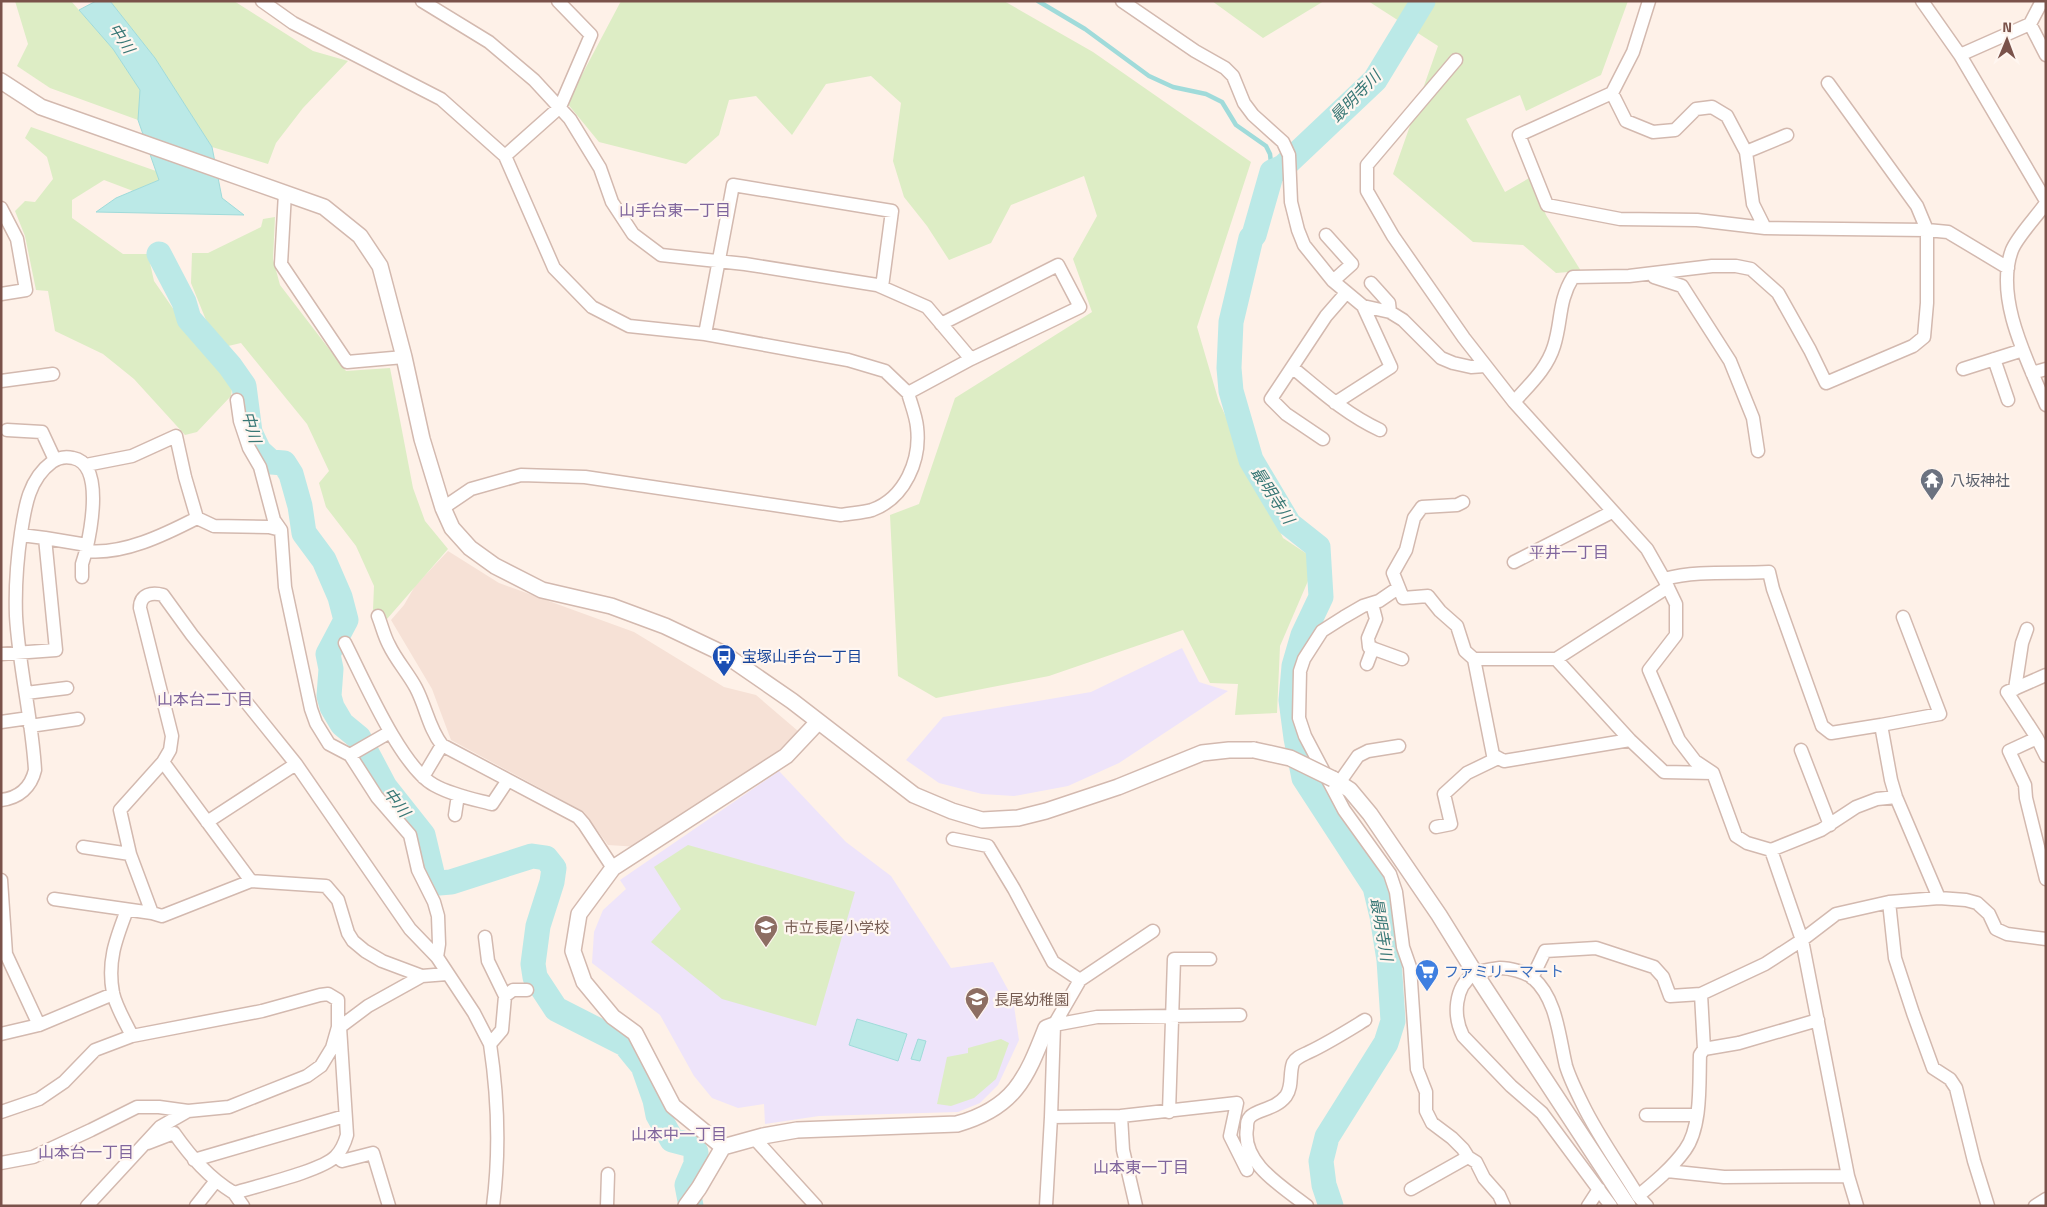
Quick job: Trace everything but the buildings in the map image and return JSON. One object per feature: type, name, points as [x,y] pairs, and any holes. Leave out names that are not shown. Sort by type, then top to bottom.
[{"type":"street","points":[[262,1],[293,23],[441,99],[505,156],[554,268],[592,307],[629,326],[705,334],[848,360],[885,371],[908,393],[917,426],[918,452],[908,478],[895,495],[873,510],[841,515],[585,477],[521,475],[472,489],[443,508]]},
{"type":"street","points":[[422,1],[489,42],[534,80],[560,107],[570,119],[600,168],[612,202],[633,234],[661,255],[719,261],[882,287],[927,308],[971,359]]},
{"type":"street","points":[[505,156],[560,107],[591,34],[558,1]]},
{"type":"street","points":[[1122,1],[1195,51],[1225,68],[1233,76],[1244,103],[1253,115],[1283,142],[1289,155],[1291,202],[1298,230],[1304,245],[1333,281],[1363,306],[1390,312],[1403,320],[1441,358],[1471,367],[1486,366]]},
{"type":"street","points":[[1649,1],[1633,52],[1612,93],[1518,135],[1547,205],[1620,219],[1696,220],[1765,228],[1927,230],[1948,232],[2008,268]]},
{"type":"street","points":[[1922,1],[1960,55],[2046,202],[2012,249],[2008,268],[2008,303],[2023,350],[2046,405]]},
{"type":"street","points":[[1960,55],[2030,24],[2042,1]]},
{"type":"street","points":[[2030,24],[2046,55]]},
{"type":"street","points":[[1456,60],[1367,165],[1367,191],[1393,236],[1464,338],[1514,402],[1646,549],[1666,583],[1676,604],[1676,636],[1650,670],[1679,740],[1695,761],[1713,773],[1736,836],[1747,843],[1771,850],[1822,830],[1856,807],[1877,800],[1896,797]]},
{"type":"street","points":[[1,81],[41,107],[324,207],[360,236],[380,266],[404,357],[422,439],[443,508],[452,528],[470,548],[495,566],[542,590],[611,606],[665,626],[724,654],[792,701],[914,795],[952,811],[982,820],[1018,818],[1046,811],[1118,787],[1202,753],[1230,750],[1254,750],[1290,758],[1350,790],[1370,814],[1439,915],[1475,974],[1638,1203]]},
{"type":"street","points":[[1514,402],[1543,369],[1554,347],[1560,309],[1568,285],[1573,277],[1645,275],[1712,266],[1736,266],[1752,269],[1778,293],[1826,383],[1913,346],[1924,338],[1927,303],[1927,230],[1917,206],[1828,83]]},
{"type":"street","points":[[1612,93],[1626,121],[1653,132],[1675,130],[1696,109],[1712,107],[1727,116],[1746,152],[1753,204],[1765,228]]},
{"type":"street","points":[[1746,152],[1786,135]]},
{"type":"street","points":[[705,334],[733,185],[892,211],[882,287]]},
{"type":"street","points":[[285,193],[281,264],[347,362],[404,357]]},
{"type":"street","points":[[1,208],[17,239],[26,290],[1,294]]},
{"type":"street","points":[[1326,235],[1352,264],[1333,281]]},
{"type":"street","points":[[908,393],[971,359],[1080,307],[1058,266],[941,324]]},
{"type":"street","points":[[1645,275],[1682,286],[1730,361],[1754,418],[1758,452]]},
{"type":"street","points":[[1370,283],[1389,302],[1390,312]]},
{"type":"street","points":[[1323,439],[1286,414],[1271,399],[1294,368],[1326,316],[1346,293]]},
{"type":"street","points":[[1335,403],[1391,367],[1363,306]]},
{"type":"street","points":[[1963,369],[2023,350]]},
{"type":"street","points":[[1994,360],[2008,400]]},
{"type":"street","points":[[1294,368],[1335,403],[1359,420],[1380,430]]},
{"type":"street","points":[[2032,373],[2046,369]]},
{"type":"street","points":[[1,381],[53,374]]},
{"type":"street","points":[[237,400],[240,420],[249,448],[260,467],[274,520],[281,530],[286,587],[311,709],[316,723],[329,744],[350,755],[377,797],[410,835],[418,870],[434,902],[438,916],[439,944],[437,956]]},
{"type":"street","points":[[7,430],[42,432],[55,460]]},
{"type":"street","points":[[86,466],[132,456],[176,436],[197,518],[214,526],[269,527],[281,530]]},
{"type":"street","points":[[1,800],[24,791],[33,778],[35,763],[20,653],[16,589],[21,535],[27,498],[32,486],[49,464],[62,457],[80,459],[86,466],[92,480],[93,499],[82,564],[82,577]]},
{"type":"street","points":[[1464,502],[1457,505],[1422,507],[1414,518],[1406,550],[1393,573],[1402,598],[1428,596],[1440,611],[1457,626],[1464,651],[1474,659],[1556,659],[1666,583],[1684,574],[1769,572],[1773,589],[1822,726],[1831,733],[1940,714],[1903,617]]},
{"type":"street","points":[[1514,562],[1612,512]]},
{"type":"street","points":[[21,535],[45,538],[103,552],[123,548],[174,529],[197,518]]},
{"type":"street","points":[[1,654],[56,650],[45,538]]},
{"type":"street","points":[[1398,588],[1322,631],[1304,659],[1300,671],[1300,718],[1305,736],[1344,810],[1390,874],[1396,892],[1403,947],[1410,967],[1417,1069],[1426,1092],[1426,1111],[1432,1123],[1452,1138],[1468,1157],[1476,1162],[1484,1178],[1499,1195],[1504,1206]]},
{"type":"street","points":[[152,913],[130,854],[120,810],[163,762],[170,750],[172,736],[140,608],[144,596],[151,593],[163,595],[192,636],[296,764],[410,929],[437,956],[474,1013],[490,1044],[498,1143],[493,1206]]},
{"type":"street","points":[[1372,604],[1376,619],[1368,638],[1369,647],[1402,659]]},
{"type":"street","points":[[378,616],[385,630],[388,644],[416,688],[434,735],[442,745],[578,817],[613,868]]},
{"type":"street","points":[[2015,688],[2022,643],[2027,630]]},
{"type":"street","points":[[345,643],[390,732],[423,777],[458,795],[492,804],[508,780]]},
{"type":"street","points":[[1367,664],[1373,648]]},
{"type":"street","points":[[1474,659],[1492,754],[1498,758],[1504,761],[1630,740]]},
{"type":"street","points":[[1556,659],[1630,740],[1664,772],[1713,773]]},
{"type":"street","points":[[2046,676],[2007,692],[2037,738],[2046,756]]},
{"type":"street","points":[[26,693],[67,688]]},
{"type":"street","points":[[1,722],[78,719]]},
{"type":"street","points":[[723,1147],[673,1106],[635,1033],[613,1017],[584,982],[573,950],[579,914],[613,868],[786,756],[818,722]]},
{"type":"street","points":[[1881,725],[1896,797],[1939,898]]},
{"type":"street","points":[[350,755],[390,732]]},
{"type":"street","points":[[2037,738],[2008,751],[2025,785],[2026,798],[2046,879]]},
{"type":"street","points":[[423,777],[442,745]]},
{"type":"street","points":[[1336,781],[1358,756],[1368,751],[1399,746]]},
{"type":"street","points":[[1801,750],[1830,825]]},
{"type":"street","points":[[1436,828],[1452,824],[1444,794],[1467,773],[1498,758]]},
{"type":"street","points":[[163,762],[250,882]]},
{"type":"street","points":[[207,822],[296,764]]},
{"type":"street","points":[[455,814],[458,795]]},
{"type":"street","points":[[953,839],[988,846],[1014,889],[1053,962],[1080,980]]},
{"type":"street","points":[[83,847],[130,854]]},
{"type":"street","points":[[1771,850],[1802,940],[1848,1176],[1857,1206]]},
{"type":"street","points":[[1,880],[6,954],[39,1025]]},
{"type":"street","points":[[54,898],[162,916],[250,882],[326,886],[338,900],[348,933],[353,941],[382,961],[422,976]]},
{"type":"street","points":[[1532,978],[1546,951],[1596,948],[1654,967],[1663,977],[1670,996],[1701,994],[1765,964],[1802,940],[1836,914],[1889,902],[1939,898],[1966,900],[1977,903],[1988,914],[1996,929],[2007,934],[2046,939]]},
{"type":"street","points":[[1889,902],[1896,958],[1913,1013],[1933,1068],[1950,1079],[1956,1088],[1974,1161],[1988,1206]]},
{"type":"street","points":[[127,910],[111,953],[113,994],[132,1036]]},
{"type":"street","points":[[1046,1206],[1054,1025],[1080,980],[1153,932]]},
{"type":"street","points":[[485,937],[488,961],[505,996],[502,1030],[490,1044]]},
{"type":"street","points":[[1168,1112],[1174,959],[1210,959]]},
{"type":"street","points":[[1611,1206],[1542,1113],[1511,1086],[1463,1036],[1458,1026],[1457,1000],[1466,982],[1475,974],[1489,969],[1506,968],[1532,978],[1547,998],[1556,1021],[1567,1069],[1583,1106],[1638,1203]]},
{"type":"street","points":[[1,1163],[33,1157],[136,1107],[159,1107],[188,1111],[229,1107],[307,1076],[326,1060],[339,1027],[368,1006],[422,976],[447,974]]},
{"type":"street","points":[[505,996],[512,990],[527,990]]},
{"type":"street","points":[[1,1034],[39,1025],[113,994]]},
{"type":"street","points":[[1,1112],[39,1099],[64,1082],[95,1050],[132,1036],[262,1011],[328,994],[338,1000],[346,1135],[344,1143],[336,1156],[320,1167],[234,1193]]},
{"type":"street","points":[[1638,1203],[1687,1148],[1698,1116],[1700,1055],[1704,1049],[1701,994]]},
{"type":"street","points":[[686,1206],[723,1147],[754,1138],[797,1130],[956,1124],[971,1119],[1008,1099],[1031,1066],[1046,1028],[1054,1025],[1097,1017],[1240,1015]]},
{"type":"street","points":[[1306,1206],[1266,1173],[1250,1152],[1246,1142],[1248,1120],[1252,1114],[1273,1108],[1290,1091],[1294,1063],[1297,1058],[1327,1044],[1365,1020]]},
{"type":"street","points":[[1704,1049],[1739,1043],[1818,1020]]},
{"type":"street","points":[[1051,1117],[1121,1116],[1237,1103],[1230,1136],[1246,1170]]},
{"type":"street","points":[[87,1206],[160,1127],[188,1111]]},
{"type":"street","points":[[1646,1115],[1698,1116]]},
{"type":"street","points":[[194,1160],[345,1116]]},
{"type":"street","points":[[1121,1116],[1123,1150],[1136,1206]]},
{"type":"street","points":[[146,1144],[174,1133],[194,1160],[215,1182],[234,1193],[243,1206]]},
{"type":"street","points":[[754,1138],[816,1206]]},
{"type":"street","points":[[336,1156],[342,1161],[373,1153],[390,1206]]},
{"type":"street","points":[[1411,1189],[1468,1157]]},
{"type":"street","points":[[1667,1171],[1724,1177],[1848,1176]]},
{"type":"street","points":[[606,1206],[608,1174]]},
{"type":"street","points":[[196,1206],[215,1182]]},
{"type":"street","points":[[1588,1206],[1599,1189]]},
{"type":"street","points":[[2035,1206],[2046,1199]]},
{"type":"shaded area","points":[[448,551],[499,583],[634,632],[724,687],[756,695],[798,731],[776,753],[639,847],[608,845],[584,812],[451,740],[432,689],[391,620],[404,605],[415,586]]},
{"type":"shaded area","points":[[1182,648],[1199,682],[1228,691],[1119,763],[1068,786],[1014,796],[982,794],[939,783],[906,760],[943,717],[1091,692]]},
{"type":"shaded area","name":"市立長尾小学校","points":[[779,771],[846,842],[891,876],[951,968],[993,962],[1013,999],[1019,1040],[998,1085],[980,1103],[958,1112],[819,1116],[765,1124],[764,1104],[738,1108],[712,1098],[694,1076],[660,1015],[592,963],[594,932],[603,910],[626,889],[620,880]]},
{"type":"green space","points":[[15,1],[71,1],[113,49],[140,90],[138,120],[50,88],[17,66],[28,44]]},
{"type":"green space","points":[[110,1],[234,1],[313,51],[348,61],[303,108],[276,143],[268,164],[212,147],[155,58]]},
{"type":"green space","points":[[621,1],[1004,1],[1093,52],[1251,162],[1197,327],[1219,402],[1283,538],[1307,554],[1314,567],[1280,646],[1277,713],[1235,715],[1238,684],[1210,683],[1183,630],[1049,676],[936,698],[898,676],[890,515],[919,504],[955,398],[1092,312],[1073,259],[1097,216],[1084,176],[1011,205],[991,243],[949,260],[927,226],[904,197],[893,161],[901,103],[871,76],[826,84],[792,135],[756,96],[729,100],[719,135],[686,164],[599,142],[567,103]]},
{"type":"green space","points":[[1212,1],[1324,1],[1263,38]]},
{"type":"green space","points":[[1368,1],[1628,1],[1601,75],[1526,111],[1520,95],[1466,119],[1505,192],[1531,177],[1546,215],[1581,271],[1556,273],[1523,245],[1473,242],[1393,174],[1438,46]]},
{"type":"green space","points":[[31,127],[156,171],[159,180],[133,191],[104,180],[72,200],[72,218],[123,254],[148,254],[154,281],[192,336],[233,382],[231,396],[197,432],[185,435],[134,379],[103,354],[55,331],[48,291],[36,290],[25,236],[15,211],[25,201],[35,202],[53,179],[47,157],[25,138]]},
{"type":"green space","points":[[275,217],[273,259],[280,285],[346,371],[390,368],[413,488],[425,521],[448,549],[387,619],[373,610],[374,586],[356,546],[326,507],[319,483],[329,471],[307,424],[241,343],[224,347],[206,320],[191,283],[192,253],[208,253],[261,227],[263,219]]},
{"type":"green space","points":[[688,845],[855,892],[816,1026],[722,999],[651,942],[681,909],[654,867]]},
{"type":"green space","points":[[1001,1039],[1009,1043],[996,1079],[974,1098],[951,1106],[937,1104],[947,1057],[968,1053],[968,1048]]},
{"type":"water","points":[[96,1],[110,1],[155,58],[212,147],[222,198],[244,215],[96,212],[116,198],[159,180],[138,120],[140,90],[113,49],[79,10]]},
{"type":"water","points":[[857,1019],[907,1034],[898,1061],[849,1045]]},
{"type":"water","points":[[918,1039],[926,1041],[920,1061],[911,1059]]},
{"type":"waterway","points":[[1038,1],[1085,29],[1149,76],[1173,87],[1206,94],[1222,102],[1236,125],[1266,146],[1270,154],[1272,172]]},
{"type":"waterway","name":"最明寺川","points":[[1331,1206],[1324,1185],[1321,1161],[1327,1137],[1386,1043],[1393,1021],[1389,960],[1375,887],[1304,778],[1291,700],[1294,666],[1303,635],[1321,597],[1318,547],[1289,524],[1251,460],[1231,391],[1229,368],[1231,322],[1251,238],[1254,235],[1272,172],[1283,167],[1375,80],[1423,1]]},
{"type":"waterway","name":"中川","points":[[159,254],[184,302],[189,319],[230,366],[244,386],[250,432],[259,451],[271,462],[284,463],[291,474],[300,506],[304,533],[324,560],[340,597],[346,620],[328,654],[331,669],[329,696],[332,707],[342,724],[359,738],[385,787],[423,835],[433,877],[439,883],[451,882],[532,856],[546,858],[554,868],[552,882],[538,926],[533,964],[535,977],[556,1009],[625,1044],[643,1066],[655,1100],[658,1115],[672,1140],[691,1145],[696,1152],[696,1164],[687,1185],[691,1206]]},
{"type":"place","name":"八坂神社","points":[[1932,501]]},
{"type":"place","name":"宝塚山手台一丁目","points":[[724,677]]},
{"type":"place","name":"市立長尾小学校","points":[[766,948]]},
{"type":"place","name":"ファミリーマート","points":[[1427,992]]},
{"type":"place","name":"長尾幼稚園","points":[[977,1020]]},
{"type":"district","name":"山手台東一丁目","points":[[675,210]]},
{"type":"district","name":"平井一丁目","points":[[1569,552]]},
{"type":"district","name":"山本台二丁目","points":[[205,699]]},
{"type":"district","name":"山本中一丁目","points":[[679,1134]]},
{"type":"district","name":"山本台一丁目","points":[[86,1152]]},
{"type":"district","name":"山本東一丁目","points":[[1141,1167]]}]
